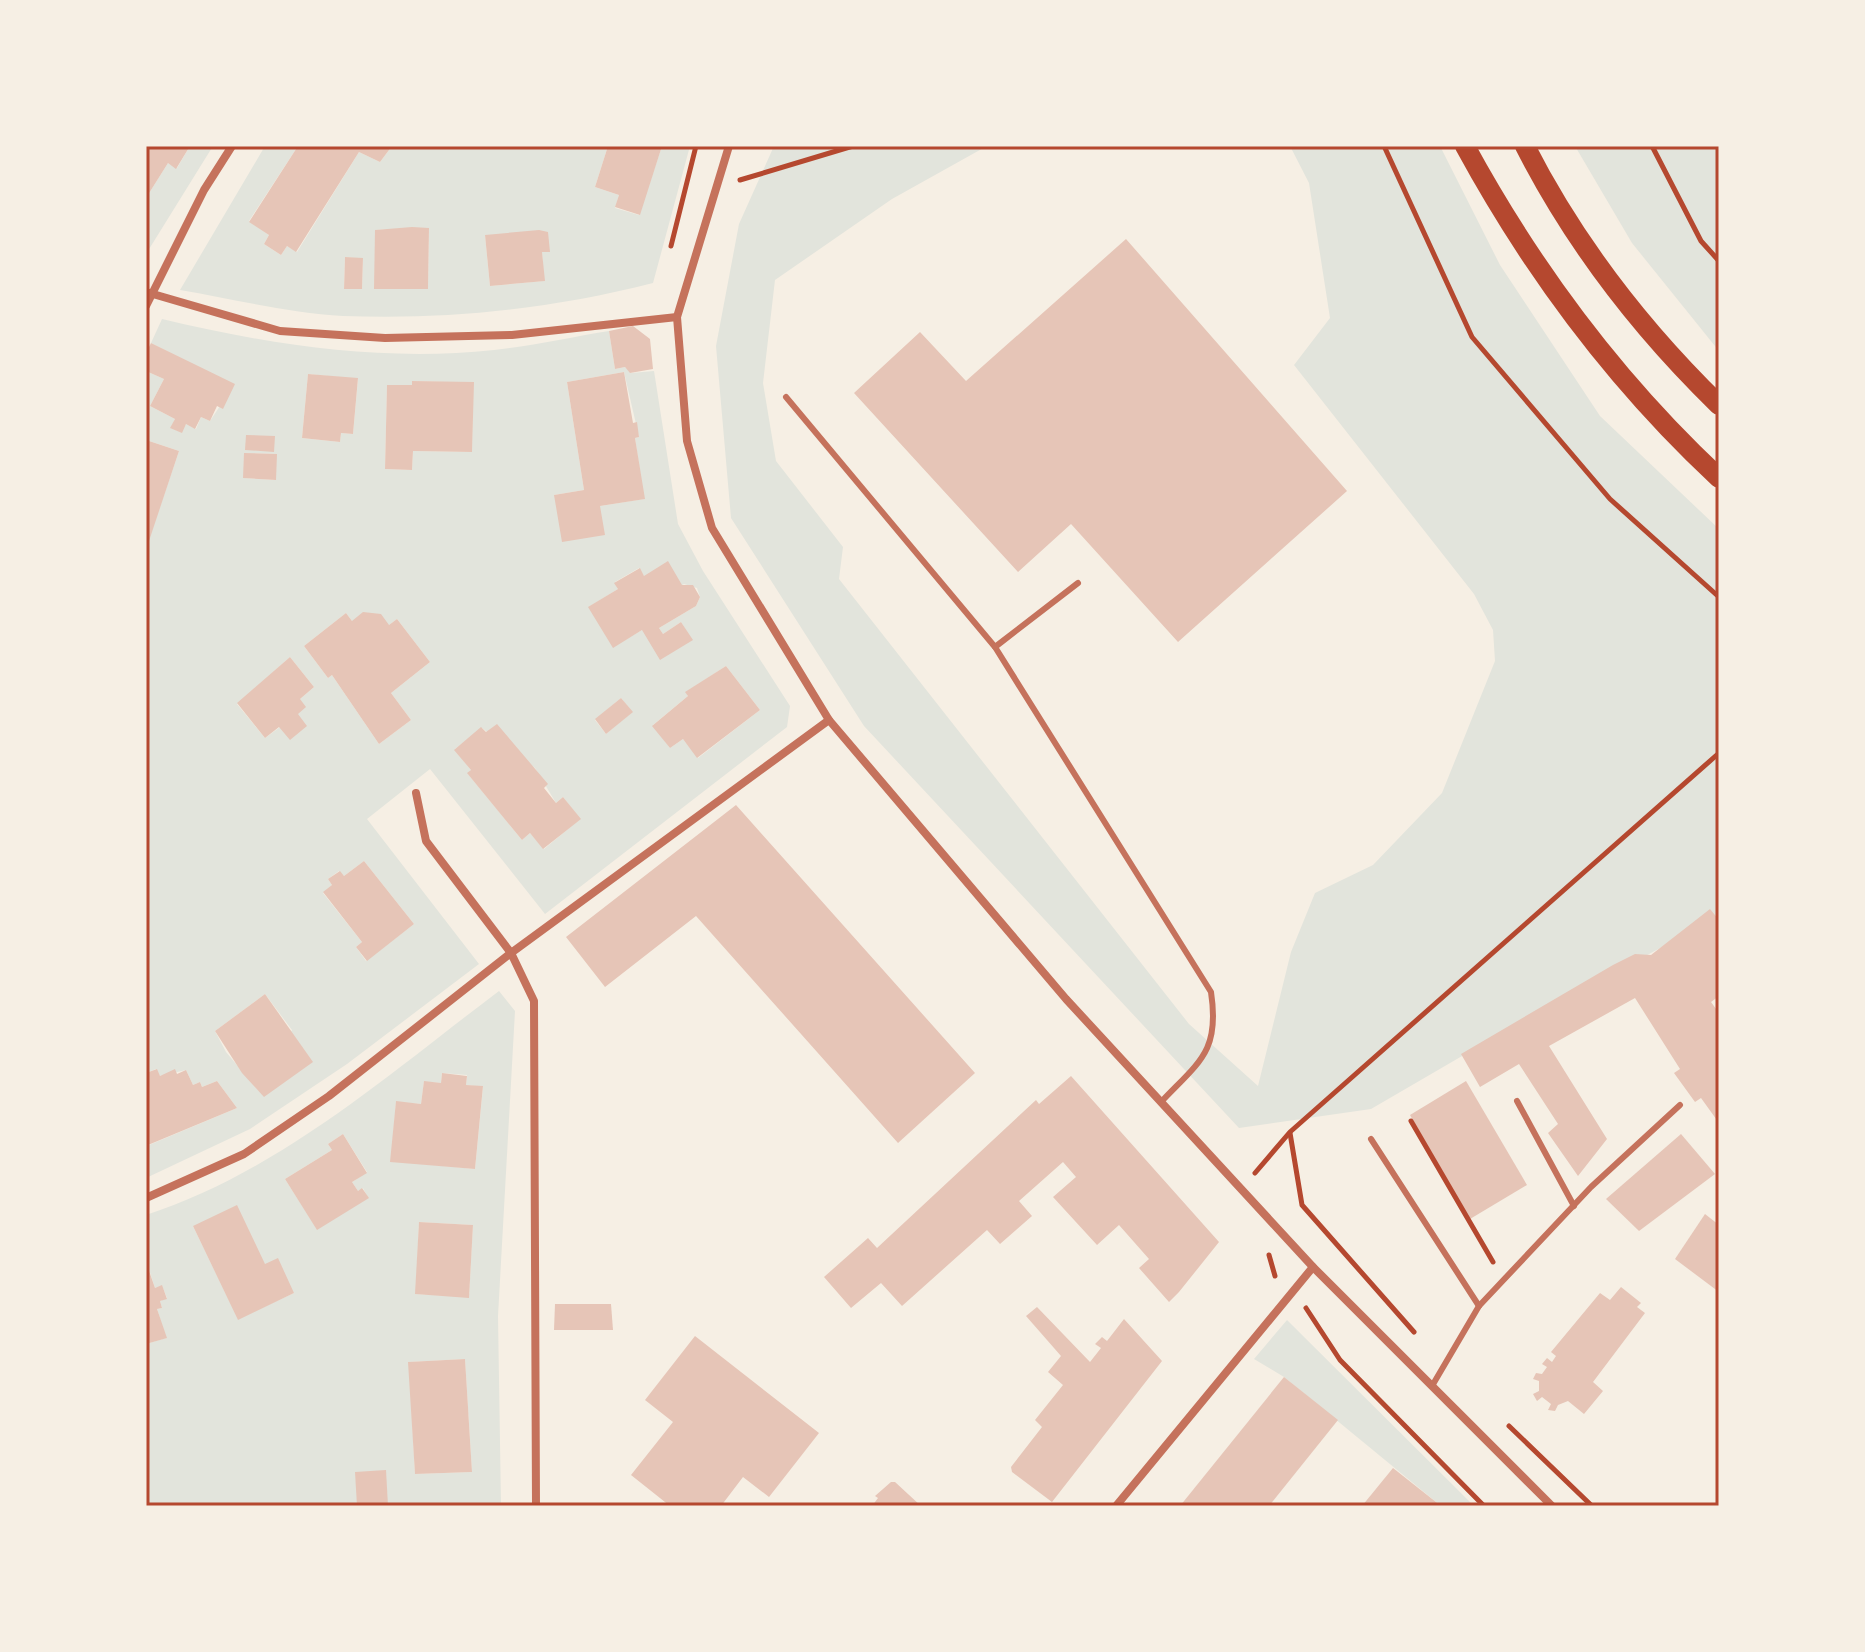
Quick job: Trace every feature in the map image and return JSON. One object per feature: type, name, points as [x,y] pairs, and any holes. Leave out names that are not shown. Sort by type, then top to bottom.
[{"type":"main road","points":[[1465,146],[1506,219],[1566,308],[1655,416],[1719,478]]},
{"type":"main road","points":[[1525,146],[1610,280],[1672,356],[1719,405]]},
{"type":"street","points":[[146,306],[149,294],[204,190],[232,146]]},
{"type":"street","points":[[729,146],[677,317],[687,441],[712,528],[829,720],[1066,999],[1313,1267],[1552,1506]]},
{"type":"street","points":[[149,294],[280,331],[385,338],[512,335],[677,317]]},
{"type":"street","points":[[146,1198],[244,1154],[329,1096],[511,953],[829,720]]},
{"type":"street","points":[[416,793],[426,841],[511,953],[534,1001],[536,1506]]},
{"type":"street","points":[[1116,1506],[1313,1267]]},
{"type":"lane","points":[[786,397],[995,647],[1211,992],[1216,1022],[1206,1055],[1162,1101]]},
{"type":"lane","points":[[995,647],[1078,583]]},
{"type":"lane","points":[[1517,1101],[1574,1206]]},
{"type":"lane","points":[[1432,1386],[1479,1306],[1574,1206],[1680,1105]]},
{"type":"lane","points":[[1371,1139],[1479,1306]]},
{"type":"path","points":[[669,261],[685,181],[696,146]]},
{"type":"path","points":[[716,188],[853,146]]},
{"type":"path","points":[[1384,146],[1472,337],[1610,499],[1719,597]]},
{"type":"path","points":[[1652,146],[1701,241],[1719,261]]},
{"type":"path","points":[[1242,1187],[1290,1132],[1719,753]]},
{"type":"path","points":[[1411,1121],[1504,1280]]},
{"type":"path","points":[[1290,1132],[1302,1205],[1445,1364]]},
{"type":"path","points":[[1268,1249],[1276,1277]]},
{"type":"path","points":[[1305,1306],[1340,1360],[1484,1506]]},
{"type":"path","points":[[1502,1419],[1592,1506]]},
{"type":"shaded area","points":[[190,146],[213,146],[146,254],[146,198],[168,163],[177,168]]},
{"type":"shaded area","points":[[265,146],[298,146],[249,221],[269,235],[264,244],[281,255],[287,246],[297,252],[359,152],[380,162],[392,146],[608,146],[595,187],[619,195],[615,208],[639,215],[662,146],[690,146],[653,283],[576,300],[500,311],[383,317],[302,312],[180,290]],"holes":[[[429,228],[428,288],[375,289],[375,230]],[[485,235],[549,252],[542,252],[544,281],[490,286]],[[345,257],[363,259],[362,289],[344,289]]]},
{"type":"shaded area","points":[[774,146],[987,146],[892,199],[775,280],[763,383],[776,461],[843,547],[839,579],[1189,1024],[1258,1086],[1291,952],[1315,893],[1373,865],[1442,793],[1495,661],[1493,630],[1474,594],[1294,365],[1330,318],[1309,183],[1290,146],[1440,146],[1500,265],[1600,416],[1719,529],[1719,916],[1371,1109],[1239,1128],[864,726],[731,518],[716,346],[739,224]]},
{"type":"shaded area","points":[[1575,146],[1719,146],[1719,351],[1632,243]]},
{"type":"shaded area","points":[[162,319],[327,349],[410,354],[494,350],[609,331],[615,369],[625,367],[631,373],[654,371],[678,524],[703,571],[790,706],[787,727],[545,914],[430,769],[367,819],[479,964],[347,1064],[250,1129],[146,1178],[146,1140],[149,1145],[237,1108],[217,1081],[202,1087],[200,1082],[193,1085],[186,1070],[160,1076],[156,1069],[146,1073],[146,548],[179,451],[146,440],[146,371],[164,379],[150,406],[175,419],[171,428],[181,432],[186,424],[196,429],[201,417],[210,421],[234,385],[151,343]],"holes":[[[624,372],[639,437],[635,438],[644,499],[600,506],[554,495],[584,490],[567,382]],[[308,374],[358,379],[353,434],[341,433],[340,442],[302,438]],[[413,381],[473,383],[472,452],[413,451],[412,470],[385,469],[387,385],[412,385]],[[244,453],[276,454],[276,480],[244,478]],[[639,568],[658,599],[684,584],[697,588],[700,597],[696,606],[659,628],[663,634],[681,622],[692,640],[642,630],[613,647],[589,607],[618,589],[615,582]],[[346,613],[352,621],[389,625],[397,619],[430,662],[391,693],[411,720],[379,744],[332,675],[328,678],[304,646]],[[290,657],[314,687],[300,699],[298,714],[265,738],[237,704]],[[726,666],[760,710],[698,758],[683,739],[670,748],[653,725],[688,696],[686,692]],[[621,698],[632,712],[606,734],[595,720]],[[482,728],[535,768],[556,803],[563,797],[580,819],[544,849],[530,833],[522,840],[468,774],[471,770],[455,749]],[[364,861],[414,924],[366,961],[356,947],[362,942],[323,893],[332,885],[328,879],[339,871],[344,876]],[[265,994],[292,1030],[258,1090],[226,1052],[215,1031]]]},
{"type":"shaded area","points":[[499,991],[515,1011],[498,1316],[501,1506],[146,1506],[146,1344],[166,1338],[157,1309],[162,1308],[160,1301],[167,1298],[162,1286],[155,1288],[146,1260],[146,1215],[195,1196],[287,1147],[332,1118]],"holes":[[[442,1073],[467,1075],[466,1085],[483,1087],[475,1169],[391,1161],[396,1102],[421,1104],[424,1082],[441,1083]],[[343,1134],[367,1172],[352,1182],[358,1191],[363,1188],[368,1198],[317,1229],[285,1179],[332,1150],[328,1144]],[[419,1222],[473,1225],[469,1297],[416,1294]],[[193,1226],[265,1264],[294,1293],[238,1319]],[[465,1359],[472,1472],[415,1474],[409,1362]]]},
{"type":"shaded area","points":[[1287,1320],[1474,1506],[1441,1506],[1284,1377],[1254,1359]]},
{"type":"building","points":[[146,146],[190,146],[176,169],[168,163],[146,198]]},
{"type":"building","points":[[298,146],[392,146],[380,162],[359,152],[296,252],[287,246],[281,255],[264,244],[269,235],[249,222]]},
{"type":"building","points":[[608,146],[662,146],[640,215],[615,207],[619,195],[595,187]]},
{"type":"building","points":[[429,228],[428,289],[374,289],[375,230]]},
{"type":"building","points":[[539,230],[548,232],[550,252],[542,252],[545,281],[490,286],[485,235]]},
{"type":"building","points":[[1126,239],[1347,491],[1178,642],[1071,524],[1018,572],[854,393],[920,332],[966,381]]},
{"type":"building","points":[[345,257],[363,258],[362,289],[344,289]]},
{"type":"building","points":[[633,326],[650,339],[653,369],[630,373],[625,367],[615,369],[609,331]]},
{"type":"building","points":[[151,343],[235,384],[223,409],[217,406],[210,421],[201,417],[195,429],[186,424],[182,433],[170,428],[175,419],[150,406],[164,379],[146,371],[146,353]]},
{"type":"building","points":[[624,372],[633,423],[637,422],[639,437],[635,438],[645,499],[600,506],[605,535],[562,542],[554,495],[584,490],[567,382]]},
{"type":"building","points":[[308,374],[358,378],[353,434],[341,433],[340,442],[302,438]]},
{"type":"building","points":[[412,381],[474,382],[472,452],[413,451],[412,470],[385,469],[387,385],[412,385]]},
{"type":"building","points":[[246,435],[275,436],[274,452],[245,450]]},
{"type":"building","points":[[146,440],[179,451],[147,547],[146,546]]},
{"type":"building","points":[[244,453],[277,454],[276,480],[243,478]]},
{"type":"building","points":[[668,561],[682,585],[693,585],[700,597],[696,606],[659,628],[663,634],[681,622],[693,640],[660,660],[642,630],[613,648],[588,607],[618,589],[614,583],[640,568],[644,576]]},
{"type":"building","points":[[363,612],[381,614],[389,625],[397,619],[430,662],[391,693],[411,720],[379,744],[332,675],[328,678],[304,646],[346,613],[352,621]]},
{"type":"building","points":[[290,657],[314,687],[300,699],[306,707],[298,714],[307,726],[290,740],[279,727],[265,738],[237,703]]},
{"type":"building","points":[[726,666],[760,710],[697,758],[683,739],[670,748],[652,726],[688,696],[685,692]]},
{"type":"building","points":[[621,698],[633,712],[606,734],[595,719]]},
{"type":"building","points":[[497,724],[548,784],[544,788],[556,803],[563,797],[581,819],[543,849],[530,833],[522,840],[467,773],[471,770],[454,750],[481,727],[486,732]]},
{"type":"building","points":[[736,805],[975,1073],[898,1143],[696,916],[605,987],[566,937]]},
{"type":"building","points":[[364,861],[414,924],[367,961],[356,947],[362,942],[323,892],[332,885],[328,879],[340,871],[344,876]]},
{"type":"building","points":[[1710,909],[1719,920],[1719,996],[1711,1002],[1719,1013],[1719,1123],[1701,1098],[1695,1102],[1674,1073],[1680,1069],[1635,998],[1549,1046],[1607,1139],[1578,1176],[1548,1133],[1558,1124],[1519,1064],[1480,1087],[1461,1054],[1613,965],[1635,954],[1651,955]]},
{"type":"building","points":[[265,994],[313,1062],[264,1097],[242,1073],[215,1031]]},
{"type":"building","points":[[157,1069],[160,1076],[175,1069],[177,1074],[186,1070],[193,1085],[200,1082],[202,1087],[217,1081],[237,1108],[148,1145],[146,1073]]},
{"type":"building","points":[[442,1073],[467,1076],[466,1085],[483,1086],[475,1169],[390,1162],[396,1101],[421,1104],[424,1081],[441,1083]]},
{"type":"building","points":[[1071,1076],[1219,1242],[1179,1292],[1169,1302],[1139,1268],[1149,1259],[1119,1225],[1097,1245],[1053,1197],[1076,1177],[1063,1162],[1019,1201],[1032,1216],[1000,1244],[987,1230],[902,1306],[881,1283],[851,1308],[824,1277],[868,1238],[877,1248],[1036,1100],[1039,1104]]},
{"type":"building","points":[[1466,1081],[1527,1185],[1470,1219],[1410,1115]]},
{"type":"building","points":[[343,1134],[367,1173],[352,1182],[358,1191],[362,1188],[369,1198],[317,1230],[285,1179],[332,1150],[328,1144]]},
{"type":"building","points":[[1681,1134],[1715,1174],[1639,1231],[1606,1199]]},
{"type":"building","points":[[237,1205],[265,1264],[278,1258],[294,1293],[238,1320],[193,1226]]},
{"type":"building","points":[[1705,1214],[1719,1225],[1719,1292],[1675,1259]]},
{"type":"building","points":[[419,1222],[473,1225],[469,1298],[415,1294]]},
{"type":"building","points":[[146,1262],[155,1288],[162,1285],[167,1299],[160,1301],[162,1308],[157,1309],[167,1338],[146,1344]]},
{"type":"building","points":[[1621,1287],[1641,1303],[1637,1307],[1645,1313],[1593,1382],[1603,1391],[1584,1414],[1568,1401],[1558,1405],[1555,1411],[1548,1410],[1551,1404],[1542,1397],[1537,1401],[1533,1394],[1539,1391],[1539,1381],[1533,1379],[1536,1373],[1542,1374],[1547,1367],[1542,1364],[1547,1358],[1552,1362],[1556,1356],[1551,1352],[1600,1293],[1610,1300]]},
{"type":"building","points":[[555,1304],[611,1304],[613,1330],[554,1330]]},
{"type":"building","points":[[1037,1307],[1090,1362],[1101,1348],[1095,1344],[1102,1337],[1107,1341],[1124,1319],[1162,1361],[1052,1502],[1012,1472],[1011,1467],[1042,1427],[1035,1420],[1063,1385],[1048,1372],[1061,1356],[1026,1316]]},
{"type":"building","points":[[695,1336],[819,1433],[769,1497],[743,1477],[721,1506],[670,1506],[631,1475],[673,1422],[645,1400]]},
{"type":"building","points":[[465,1359],[472,1472],[415,1474],[408,1362]]},
{"type":"building","points":[[1284,1377],[1338,1420],[1269,1506],[1180,1506]]},
{"type":"building","points":[[1393,1468],[1441,1506],[1362,1506]]},
{"type":"building","points":[[386,1470],[388,1506],[357,1506],[355,1472]]},
{"type":"building","points":[[895,1482],[921,1506],[872,1506],[878,1498],[875,1496]]}]
